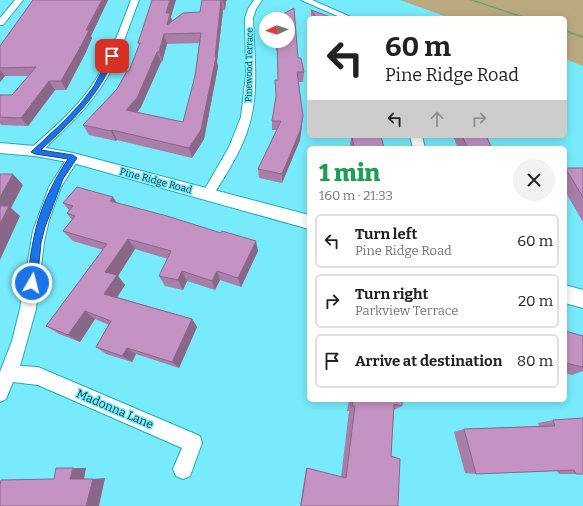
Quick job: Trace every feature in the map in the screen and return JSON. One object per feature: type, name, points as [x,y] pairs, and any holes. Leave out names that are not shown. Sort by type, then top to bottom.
[{"type":"street","points":[[0,24],[19,0]]},
{"type":"street","points":[[35,152],[66,124],[97,86],[106,70],[135,0]]},
{"type":"street","name":"Pinewood Terrace","points":[[208,194],[238,139],[246,118],[249,90],[249,18],[252,9],[258,0]]},
{"type":"street","points":[[305,0],[344,16]]},
{"type":"street","name":"Pine Ridge Road","points":[[0,148],[73,158],[307,221]]},
{"type":"street","points":[[0,393],[20,343],[29,307],[40,227],[59,178],[73,158]]},
{"type":"street","points":[[567,295],[583,299]]},
{"type":"street","name":"Madonna Lane","points":[[8,373],[38,376],[193,443],[183,469]]},
{"type":"shaded area","points":[[400,0],[583,0],[583,66],[567,60],[567,16],[444,16]]},
{"type":"building","points":[[33,0],[102,0],[86,30],[89,30],[81,46],[61,81],[49,81],[21,118],[0,117],[0,95],[12,95],[36,67],[0,68],[0,46]]},
{"type":"building","points":[[152,0],[170,0],[166,13],[170,13],[167,25],[183,13],[200,12],[202,0],[221,0],[216,57],[201,130],[189,148],[112,130],[83,125],[117,89],[127,71],[129,71],[140,43],[138,43]],"holes":[[[201,33],[195,76],[183,122],[126,110],[137,98],[157,52],[159,52],[164,34]]]},
{"type":"building","points":[[294,8],[294,12],[287,12]]},
{"type":"building","points":[[311,10],[328,16],[316,16]]},
{"type":"building","points":[[295,20],[298,58],[301,58],[304,72],[297,72],[303,116],[300,131],[282,174],[258,169],[281,121],[272,121],[276,96],[275,80],[278,80],[277,48],[295,48]]},
{"type":"building","points":[[352,138],[382,138],[384,146],[354,146]]},
{"type":"building","points":[[463,138],[487,138],[491,146],[467,146]]},
{"type":"building","points":[[567,168],[583,168],[583,197],[567,171]]},
{"type":"building","points":[[0,174],[13,174],[0,197]]},
{"type":"building","points":[[77,187],[113,197],[110,201],[167,216],[221,233],[222,231],[256,241],[238,278],[217,271],[212,281],[182,271],[178,280],[159,276],[171,251],[128,239],[105,272],[117,275],[104,294],[192,319],[172,362],[127,348],[122,356],[96,347],[111,321],[85,311],[68,335],[46,326],[107,244],[63,231],[75,216],[67,213],[73,206],[63,203]]},
{"type":"building","points":[[0,206],[9,206],[0,224]]},
{"type":"building","points":[[567,332],[583,336],[583,367],[567,363]]},
{"type":"building","points":[[353,402],[402,402],[402,406],[394,404],[391,456],[400,459],[398,506],[301,506],[307,468],[346,478],[355,406],[352,406]]},
{"type":"building","points":[[583,418],[583,474],[576,474],[574,470],[476,474],[464,429],[555,426],[553,420]]},
{"type":"building","points":[[56,468],[73,468],[70,479],[93,479],[86,506],[0,506],[1,480],[54,479]]},
{"type":"waterway","points":[[471,0],[520,16]]},
{"type":"waterway","points":[[567,32],[583,37]]},
{"type":"route","points":[[32,283],[40,227],[59,178],[73,158],[35,152],[66,124],[83,104],[97,86],[112,56]]}]
